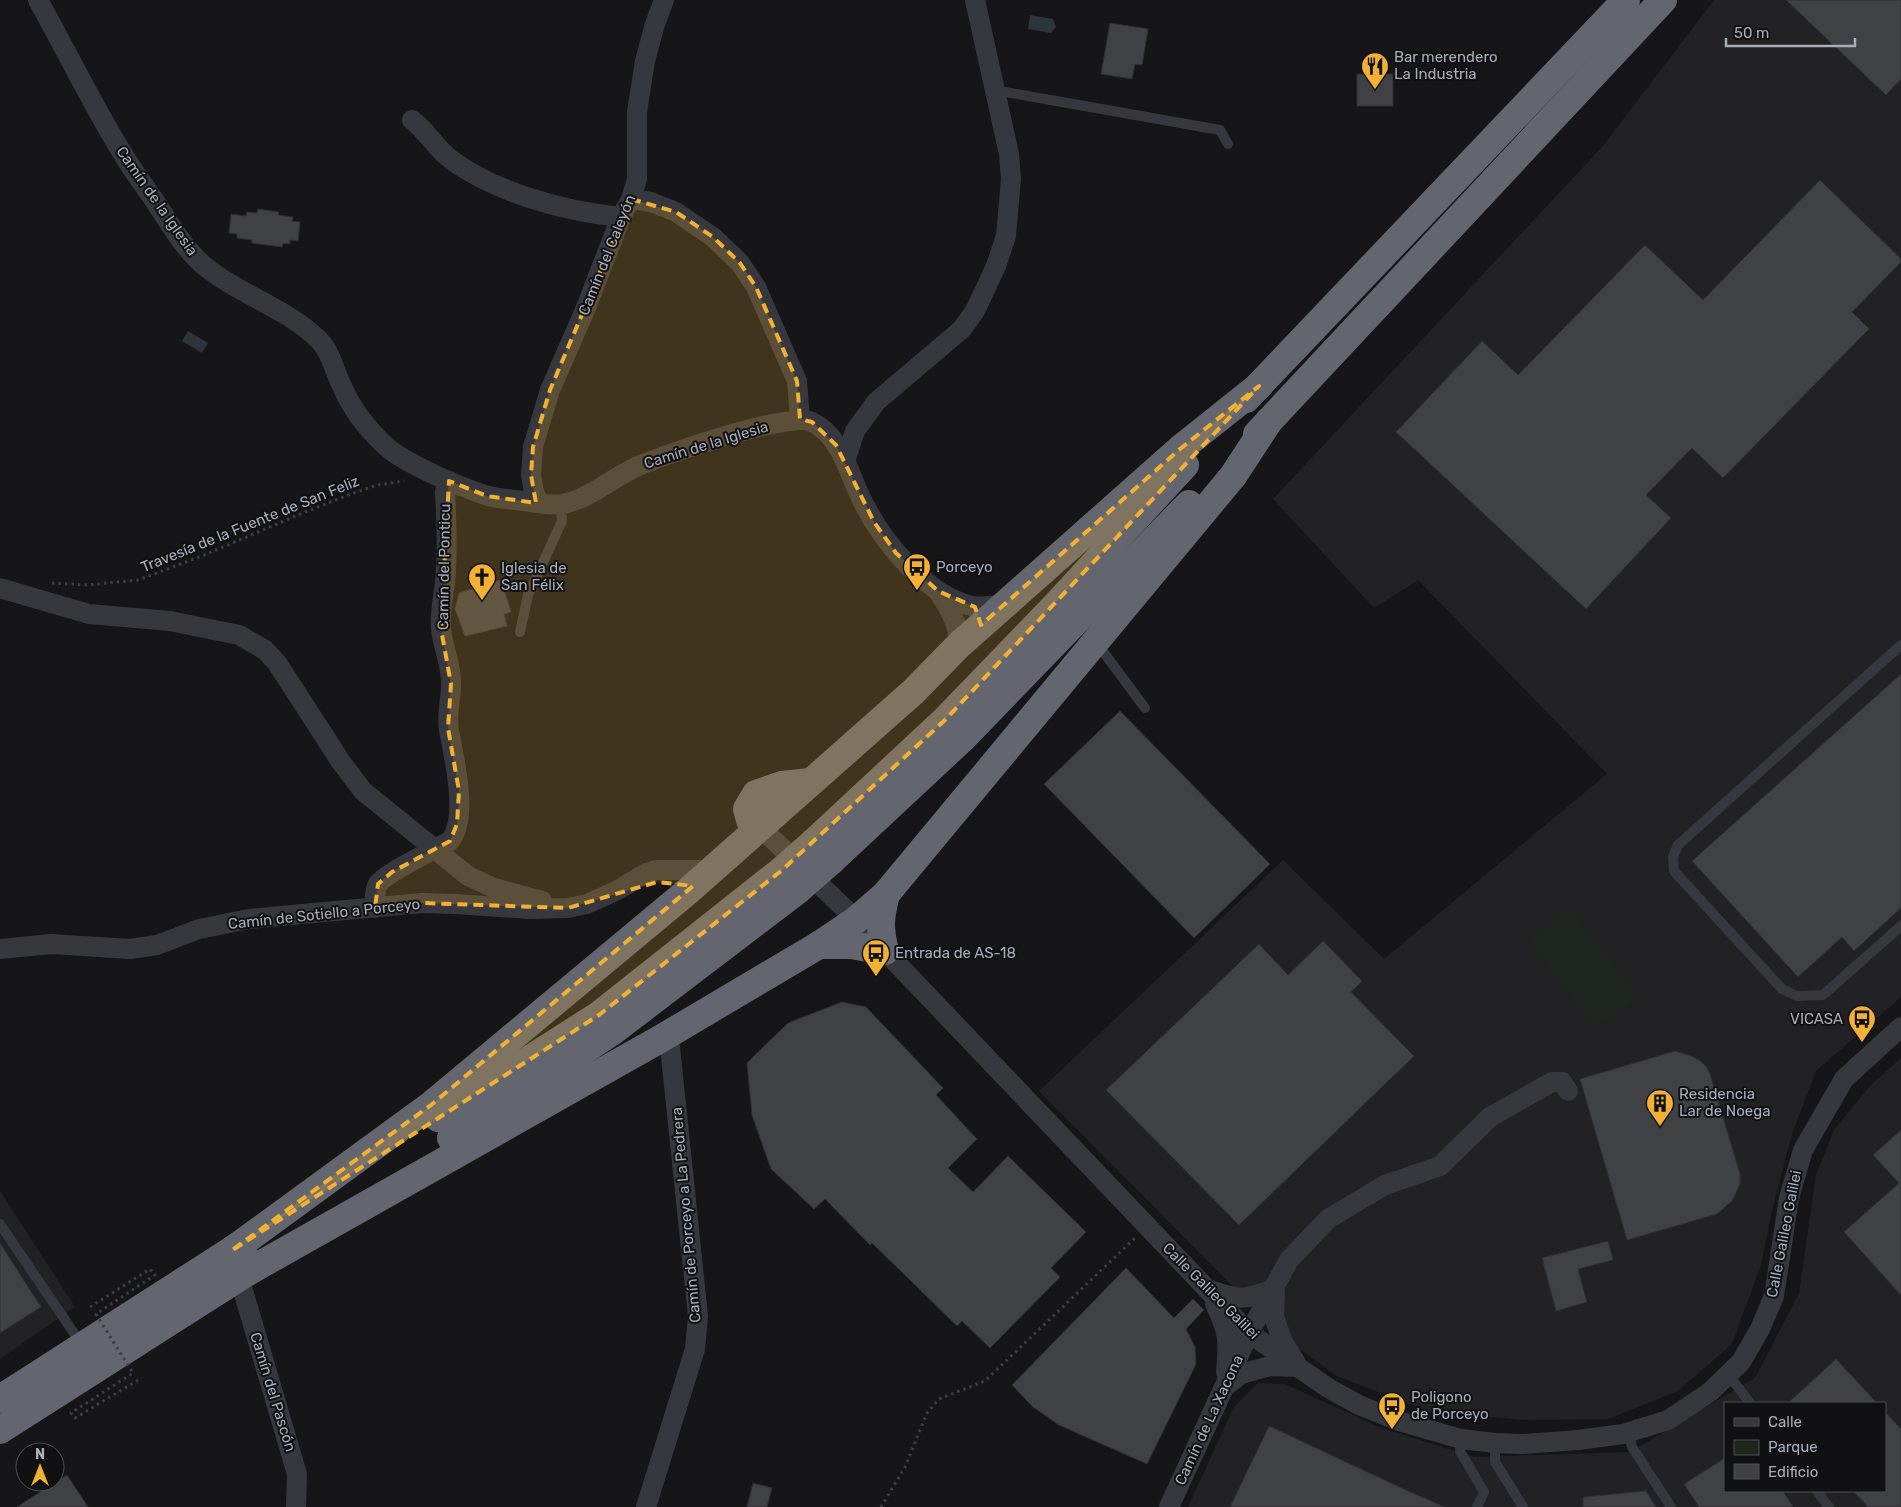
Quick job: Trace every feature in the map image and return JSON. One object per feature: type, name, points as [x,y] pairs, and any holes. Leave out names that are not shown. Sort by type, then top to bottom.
[{"type":"highway","points":[[822,852],[1259,386],[1626,0]]},
{"type":"highway","points":[[0,1430],[241,1276],[613,1031],[822,852],[963,738],[1073,621],[1269,422],[1663,0]]},
{"type":"highway","points":[[231,1251],[431,1105],[688,891],[760,827],[750,820],[747,809],[756,794],[782,785],[810,782],[913,692],[944,672],[968,634],[1005,604],[1180,449],[1259,386]]},
{"type":"highway","points":[[241,1276],[662,1038],[819,945],[850,914],[886,894],[1233,476],[1269,422]]},
{"type":"highway","points":[[0,1399],[599,1014],[790,881]]},
{"type":"highway","points":[[819,945],[851,945],[885,951],[880,929],[881,912],[886,894]]},
{"type":"street","name":"Camín de la Iglesia","points":[[38,0],[121,151],[183,243],[216,276],[301,325],[321,341],[341,386],[356,412],[372,433],[391,450],[449,481],[487,496],[561,504],[575,500],[634,468],[666,455],[729,436],[800,419]]},
{"type":"street","name":"Camín del Caleyón","points":[[539,503],[534,492],[531,474],[532,447],[550,390],[585,310],[621,217],[631,199],[636,179],[637,112],[645,61],[664,0]]},
{"type":"street","points":[[845,461],[855,431],[876,402],[962,328],[975,311],[996,266],[1008,221],[1011,179],[1009,154],[975,0]]},
{"type":"street","points":[[412,120],[448,158],[476,175],[531,199],[593,214],[621,217]]},
{"type":"street","points":[[631,199],[651,202],[676,212],[713,237],[740,263],[756,287],[797,381],[800,419],[812,422],[836,445],[874,522],[896,553],[938,590],[956,600],[968,634]]},
{"type":"street","name":"Camín del Ponticu","points":[[375,908],[378,884],[392,872],[450,842],[455,835],[459,791],[457,769],[448,728],[451,684],[449,664],[441,629],[441,612],[447,566],[445,492],[449,481]]},
{"type":"street","points":[[0,588],[89,614],[170,621],[239,635],[255,642],[277,663],[341,762],[363,791],[468,876],[494,888],[568,908]]},
{"type":"street","points":[[938,590],[959,630],[968,634]]},
{"type":"street","name":"Calle Galileo Galilei","points":[[760,827],[850,914],[1249,1333],[1328,1388],[1359,1405],[1400,1421],[1461,1439],[1522,1444],[1578,1440],[1628,1432],[1668,1420],[1710,1392],[1741,1362],[1760,1329],[1774,1296],[1789,1198],[1803,1150],[1844,1079],[1901,1027]]},
{"type":"street","name":"Camín de Sotiello a Porceyo","points":[[0,949],[51,944],[130,950],[157,945],[199,929],[249,919],[422,903],[529,909],[568,908],[587,904],[618,890],[646,873],[656,870],[711,870]]},
{"type":"street","name":"Camín de Sotiello a Porceyo","points":[[618,890],[657,882],[678,884],[688,891]]},
{"type":"street","name":"Camín de Porceyo a La Pedrera","points":[[646,1507],[695,1349],[698,1316],[670,1047],[662,1038]]},
{"type":"street","name":"Camín de La Xacona","points":[[1169,1507],[1249,1333],[1290,1260],[1328,1219],[1385,1185],[1440,1166],[1490,1117],[1552,1082],[1562,1082],[1568,1091]]},
{"type":"street","name":"Camín del Pascón","points":[[241,1276],[297,1474],[296,1507]]},
{"type":"street","points":[[1208,1289],[1234,1298],[1254,1296],[1275,1288],[1274,1317],[1283,1342],[1298,1367]]},
{"type":"street","points":[[1208,1289],[1225,1323],[1228,1344],[1225,1387]]},
{"type":"street","points":[[1225,1387],[1241,1374],[1260,1368],[1270,1366],[1298,1367]]},
{"type":"lane","points":[[994,90],[1220,130],[1228,144]]},
{"type":"lane","points":[[520,632],[528,595],[562,521],[561,504]]},
{"type":"lane","points":[[1095,641],[1145,708]]},
{"type":"lane","points":[[1901,645],[1678,845],[1673,857],[1674,870],[1782,989],[1797,996],[1823,995],[1901,926]]},
{"type":"lane","points":[[0,1224],[83,1346]]},
{"type":"lane","points":[[1728,1374],[1749,1402]]},
{"type":"lane","points":[[1628,1432],[1632,1447],[1671,1507]]},
{"type":"lane","points":[[1461,1439],[1460,1451],[1484,1492],[1477,1507]]},
{"type":"lane","points":[[1495,1443],[1495,1462],[1523,1507]]},
{"type":"lane","points":[[1818,1492],[1829,1507]]},
{"type":"path","name":"Travesía de la Fuente de San Feliz","points":[[46,581],[86,585],[138,580],[202,556],[332,501],[377,485],[407,480]]},
{"type":"path","points":[[881,1507],[906,1467],[927,1413],[939,1399],[985,1381],[1137,1236]]},
{"type":"path","points":[[90,1307],[150,1269],[155,1275],[96,1314],[133,1374],[71,1413],[75,1418],[140,1379]]},
{"type":"highlighted area","points":[[631,199],[676,212],[713,237],[740,263],[756,287],[797,381],[800,419],[812,422],[836,445],[874,522],[896,553],[938,591],[975,607],[981,625],[1180,449],[1259,386],[945,720],[781,871],[599,1015],[231,1251],[431,1105],[693,886],[657,882],[568,908],[422,903],[375,908],[378,884],[392,872],[450,841],[457,824],[459,791],[448,728],[451,684],[441,629],[449,481],[487,496],[536,503],[531,475],[533,447],[550,390]]},
{"type":"shaded area","points":[[1714,0],[1901,0],[1901,997],[1816,1071],[1792,1134],[1772,1211],[1761,1265],[1732,1344],[1678,1391],[1608,1419],[1527,1420],[1427,1411],[1337,1376],[1284,1338],[1039,1091],[1283,860],[1384,959],[1607,774],[1418,580],[1374,608],[1273,499],[1603,146]]},
{"type":"shaded area","points":[[1030,15],[1053,19],[1056,27],[1051,33],[1028,29]]},
{"type":"shaded area","points":[[188,331],[208,343],[202,353],[182,341]]},
{"type":"shaded area","points":[[1901,1058],[1901,1507],[1188,1507],[1234,1407],[1258,1383],[1285,1384],[1379,1427],[1474,1457],[1630,1452],[1755,1378],[1799,1293],[1816,1175],[1834,1130],[1870,1086]]},
{"type":"shaded area","points":[[0,1191],[75,1307],[0,1359]]},
{"type":"green space","points":[[1570,908],[1639,996],[1596,1029],[1527,941]]},
{"type":"building","points":[[1786,0],[1901,0],[1901,79],[1886,95]]},
{"type":"building","points":[[1110,23],[1148,29],[1142,65],[1135,64],[1132,79],[1101,74]]},
{"type":"building","name":"Bar merendero La Industria","points":[[1357,74],[1393,74],[1393,106],[1357,106]]},
{"type":"building","points":[[1820,180],[1901,259],[1901,262],[1852,312],[1869,329],[1723,478],[1692,448],[1646,495],[1671,518],[1586,609],[1396,432],[1482,341],[1518,375],[1645,245],[1703,300]]},
{"type":"building","points":[[258,209],[279,212],[278,215],[293,217],[292,221],[300,222],[298,241],[290,240],[290,244],[283,243],[282,247],[252,243],[252,240],[237,238],[237,234],[229,233],[231,214],[246,216],[247,212],[257,213]]},
{"type":"building","name":"Iglesia de San Félix","points":[[501,580],[511,612],[504,614],[507,626],[465,636],[455,609],[459,593]]},
{"type":"building","points":[[1901,674],[1901,908],[1854,951],[1842,937],[1798,977],[1692,861]]},
{"type":"building","points":[[1120,711],[1270,864],[1194,938],[1044,784]]},
{"type":"building","points":[[1323,941],[1362,981],[1351,992],[1414,1056],[1239,1225],[1106,1090],[1259,944],[1288,975]]},
{"type":"building","points":[[842,1002],[866,1007],[943,1088],[936,1095],[977,1139],[948,1168],[973,1192],[1008,1156],[1086,1232],[1051,1268],[1060,1277],[990,1348],[962,1321],[957,1326],[872,1243],[870,1245],[825,1199],[814,1209],[771,1169],[752,1115],[747,1063],[788,1023]]},
{"type":"building","name":"Residencia Lar de Noega","points":[[1675,1051],[1699,1060],[1706,1066],[1710,1074],[1740,1174],[1740,1184],[1732,1201],[1717,1214],[1627,1240],[1580,1079]]},
{"type":"building","points":[[1901,1130],[1901,1295],[1844,1232],[1899,1183],[1873,1155]]},
{"type":"building","points":[[1608,1241],[1613,1260],[1578,1269],[1587,1302],[1556,1311],[1542,1258]]},
{"type":"building","points":[[0,1243],[41,1307],[0,1333]]},
{"type":"building","points":[[1126,1268],[1174,1318],[1193,1299],[1204,1310],[1186,1329],[1195,1347],[1196,1364],[1147,1464],[1059,1425],[1033,1407],[1012,1385]]},
{"type":"building","points":[[1836,1359],[1876,1402],[1789,1402]]},
{"type":"building","points":[[1886,1413],[1901,1429],[1901,1507],[1868,1507],[1854,1492],[1886,1492]]},
{"type":"building","points":[[1269,1426],[1408,1491],[1445,1507],[1230,1507]]},
{"type":"building","points":[[1724,1459],[1724,1492],[1784,1492],[1793,1507],[1699,1507],[1684,1484]]},
{"type":"building","points":[[67,1475],[88,1507],[17,1507],[40,1492],[65,1492],[65,1476]]},
{"type":"building","points":[[753,1483],[772,1488],[767,1507],[747,1507]]},
{"type":"building","points":[[1646,1491],[1656,1507],[1583,1507],[1583,1497]]},
{"type":"place","name":"Bar merendero La Industria","points":[[1375,90]]},
{"type":"place","name":"Porceyo","points":[[917,591]]},
{"type":"place","name":"Iglesia de San Félix","points":[[482,601]]},
{"type":"place","name":"Entrada de AS-18","points":[[876,977]]},
{"type":"place","name":"VICASA","points":[[1862,1043]]},
{"type":"place","name":"Residencia Lar de Noega","points":[[1660,1127]]},
{"type":"place","name":"Poligono de Porceyo","points":[[1392,1430]]}]
